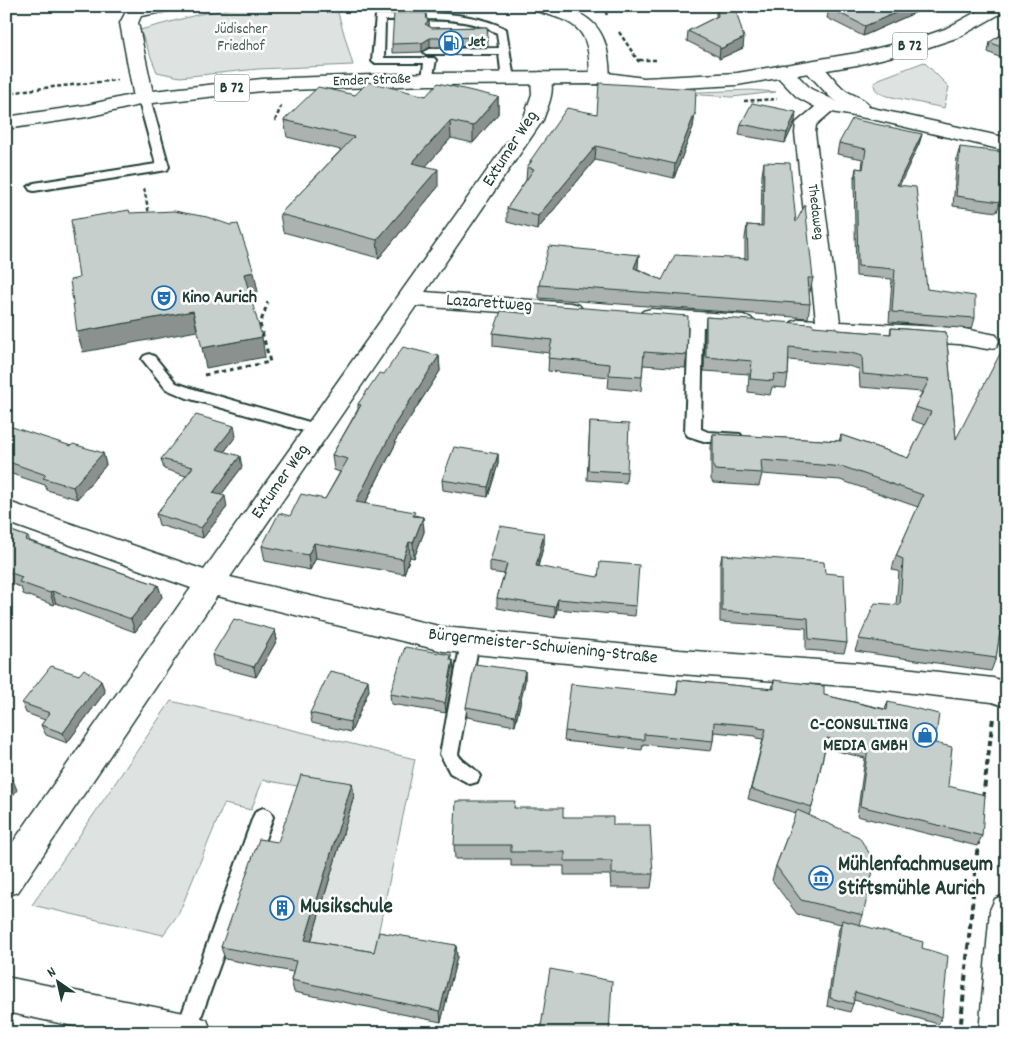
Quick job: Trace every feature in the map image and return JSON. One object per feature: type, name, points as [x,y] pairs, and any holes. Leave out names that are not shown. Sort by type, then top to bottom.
[{"type":"street","points":[[144,98],[129,23],[134,12],[168,6]]},
{"type":"street","points":[[539,6],[571,16],[586,24],[597,37],[601,61],[600,78]]},
{"type":"street","name":"B 72","points":[[782,71],[866,58],[922,43],[958,30],[1000,6]]},
{"type":"street","points":[[812,67],[838,94],[876,114]]},
{"type":"street","points":[[782,71],[804,93],[828,106],[876,114],[1007,145]]},
{"type":"street","name":"Emder Straße","points":[[6,123],[87,111],[144,98],[262,85],[508,78],[600,78],[644,84],[737,80],[782,71]]},
{"type":"street","name":"Extumer Weg","points":[[6,881],[210,583],[533,120],[542,94],[541,78]]},
{"type":"street","name":"Emder Straße","points":[[6,109],[80,96],[144,98]]},
{"type":"street","name":"Thedaweg","points":[[828,106],[806,123],[805,133],[829,328]]},
{"type":"street","name":"Lazarettweg","points":[[410,298],[595,312]]},
{"type":"street","points":[[634,315],[959,336],[986,341]]},
{"type":"street","name":"Bürgermeister-Schwiening-Straße","points":[[6,511],[210,583],[443,639],[680,662],[860,675],[1002,694]]},
{"type":"street","points":[[1001,1029],[1007,910]]},
{"type":"street","points":[[6,994],[190,1032]]},
{"type":"lane","points":[[438,27],[451,11]]},
{"type":"lane","points":[[503,41],[430,56],[378,61],[380,17],[451,11],[494,25],[503,41],[508,78]]},
{"type":"lane","points":[[467,31],[503,41]]},
{"type":"lane","points":[[428,79],[430,56]]},
{"type":"lane","points":[[34,187],[163,167],[144,98]]},
{"type":"lane","points":[[696,320],[693,432],[707,436],[747,438]]},
{"type":"lane","points":[[149,359],[171,386],[192,394],[318,430]]},
{"type":"lane","points":[[470,642],[449,754],[451,761],[456,767],[470,776]]},
{"type":"lane","points":[[190,1032],[262,817]]},
{"type":"path","points":[[6,94],[26,90],[139,78]]},
{"type":"path","points":[[737,102],[774,100],[804,93]]},
{"type":"path","points":[[274,102],[284,101],[276,121]]},
{"type":"path","points":[[168,382],[270,362],[260,324],[268,302]]},
{"type":"path","points":[[982,801],[1002,694]]},
{"type":"path","points":[[960,1033],[978,840]]},
{"type":"green space","name":"Jüdischer Friedhof","points":[[245,6],[336,6],[353,65],[258,69],[180,77],[157,72],[140,30],[200,14]]},
{"type":"green space","points":[[924,62],[949,87],[944,108],[887,96],[876,90],[874,83],[879,79]]},
{"type":"green space","points":[[751,90],[776,92],[732,97],[673,93]]},
{"type":"green space","points":[[171,701],[415,759],[372,963],[308,952],[354,796],[263,780],[251,810],[224,804],[179,913],[163,935],[32,905]]},
{"type":"building","points":[[717,6],[738,6],[736,11],[744,38],[720,49],[720,47],[688,31],[718,16]]},
{"type":"building","points":[[833,6],[911,6],[865,26],[829,8]]},
{"type":"building","points":[[394,13],[426,13],[427,20],[429,20],[425,24],[432,28],[487,27],[488,37],[430,38],[422,43],[392,44]]},
{"type":"building","points":[[1007,31],[1007,50],[990,42]]},
{"type":"building","points":[[368,82],[426,96],[438,83],[498,97],[473,126],[450,121],[412,163],[438,169],[377,240],[280,214],[354,137],[284,120],[318,87],[355,95]]},
{"type":"building","points":[[599,83],[696,89],[695,113],[675,164],[596,146],[538,216],[507,208],[534,169],[527,167],[532,161],[530,161],[567,108],[597,114]]},
{"type":"building","points":[[752,103],[796,112],[787,133],[741,124]]},
{"type":"building","points":[[852,119],[922,134],[897,185],[916,187],[927,289],[975,296],[975,318],[892,312],[895,269],[858,266],[856,168],[863,169],[866,149],[839,143]]},
{"type":"building","points":[[960,147],[1001,152],[1000,202],[956,196]]},
{"type":"building","points":[[764,162],[790,163],[796,222],[805,205],[813,278],[808,278],[810,304],[539,285],[549,246],[639,255],[634,268],[662,280],[675,255],[748,259],[747,225],[763,226]]},
{"type":"building","name":"Kino Aurich","points":[[129,210],[130,213],[174,211],[207,217],[230,225],[238,224],[254,272],[244,274],[262,337],[202,348],[193,311],[77,332],[70,280],[79,278],[71,220]]},
{"type":"building","points":[[534,304],[688,316],[687,355],[644,352],[642,377],[609,375],[610,364],[548,358],[552,340],[493,333],[501,311],[531,314]]},
{"type":"building","points":[[706,317],[812,324],[813,326],[837,328],[837,330],[891,334],[891,328],[946,332],[956,439],[1004,346],[1007,347],[1007,478],[1004,487],[1007,488],[1007,605],[1002,619],[996,658],[859,639],[875,603],[900,605],[903,559],[896,556],[923,495],[844,467],[761,460],[762,473],[715,470],[713,466],[713,434],[841,441],[841,435],[908,458],[931,412],[915,407],[929,380],[863,374],[862,356],[851,353],[789,347],[788,375],[774,374],[773,381],[750,379],[752,361],[706,357]]},
{"type":"building","points":[[403,347],[439,356],[393,427],[356,502],[415,512],[413,516],[423,517],[413,543],[409,542],[403,559],[314,543],[308,555],[262,546],[279,513],[290,516],[301,494],[325,499],[348,459],[332,455],[361,405],[358,404],[379,373],[384,374]]},
{"type":"building","points":[[196,415],[234,426],[216,449],[240,456],[213,493],[225,496],[201,528],[156,514],[193,467],[161,459]]},
{"type":"building","points":[[590,422],[629,424],[627,472],[588,470]]},
{"type":"building","points":[[9,426],[71,446],[73,444],[103,453],[73,487],[43,478],[46,475],[6,461],[6,428]]},
{"type":"building","points":[[454,447],[498,454],[488,487],[442,480]]},
{"type":"building","points":[[500,526],[544,533],[536,566],[598,577],[600,562],[639,565],[636,606],[558,599],[555,607],[497,598],[507,564],[490,561]]},
{"type":"building","points":[[6,529],[28,537],[25,540],[158,585],[131,619],[52,591],[50,593],[19,582],[22,577],[6,571]]},
{"type":"building","points":[[722,555],[824,562],[825,573],[844,575],[847,643],[809,639],[808,618],[722,611]]},
{"type":"building","points":[[234,619],[275,630],[254,667],[212,655]]},
{"type":"building","points":[[405,647],[451,655],[450,660],[453,660],[445,703],[390,694]]},
{"type":"building","points":[[475,664],[525,671],[515,716],[466,707]]},
{"type":"building","points":[[51,666],[79,675],[84,669],[101,681],[63,733],[41,725],[50,713],[22,703]]},
{"type":"building","points":[[330,671],[368,680],[350,722],[310,713]]},
{"type":"building","points":[[678,680],[774,689],[774,680],[824,686],[824,695],[887,710],[888,702],[939,714],[935,743],[952,747],[948,786],[985,795],[982,836],[860,806],[868,748],[827,738],[812,807],[751,789],[766,729],[758,728],[758,726],[714,722],[713,741],[644,734],[644,740],[565,731],[571,684],[677,695]]},
{"type":"building","name":"Musikschule","points":[[301,775],[352,783],[305,940],[374,952],[379,932],[456,945],[440,1011],[291,980],[296,961],[221,947],[259,839],[278,842]]},
{"type":"building","points":[[6,778],[13,780],[6,788]]},
{"type":"building","points":[[456,801],[515,801],[514,808],[563,808],[563,817],[613,817],[613,825],[650,825],[653,874],[612,874],[612,861],[565,861],[565,852],[511,852],[511,845],[454,845]]},
{"type":"building","points":[[797,810],[859,837],[875,862],[863,915],[801,900],[776,866]]},
{"type":"building","points":[[842,920],[923,942],[922,948],[948,956],[942,1017],[855,992],[853,1004],[830,998]]},
{"type":"building","points":[[550,969],[612,981],[609,1033],[540,1033]]},
{"type":"place","name":"Jet","points":[[451,43]]},
{"type":"place","name":"Kino Aurich","points":[[164,298]]},
{"type":"place","name":"C-CONSULTING MEDIA GMBH","points":[[925,735]]},
{"type":"place","name":"Mühlenfachmuseum Stiftsmühle Aurich","points":[[821,878]]},
{"type":"place","name":"Musikschule","points":[[282,908]]}]
